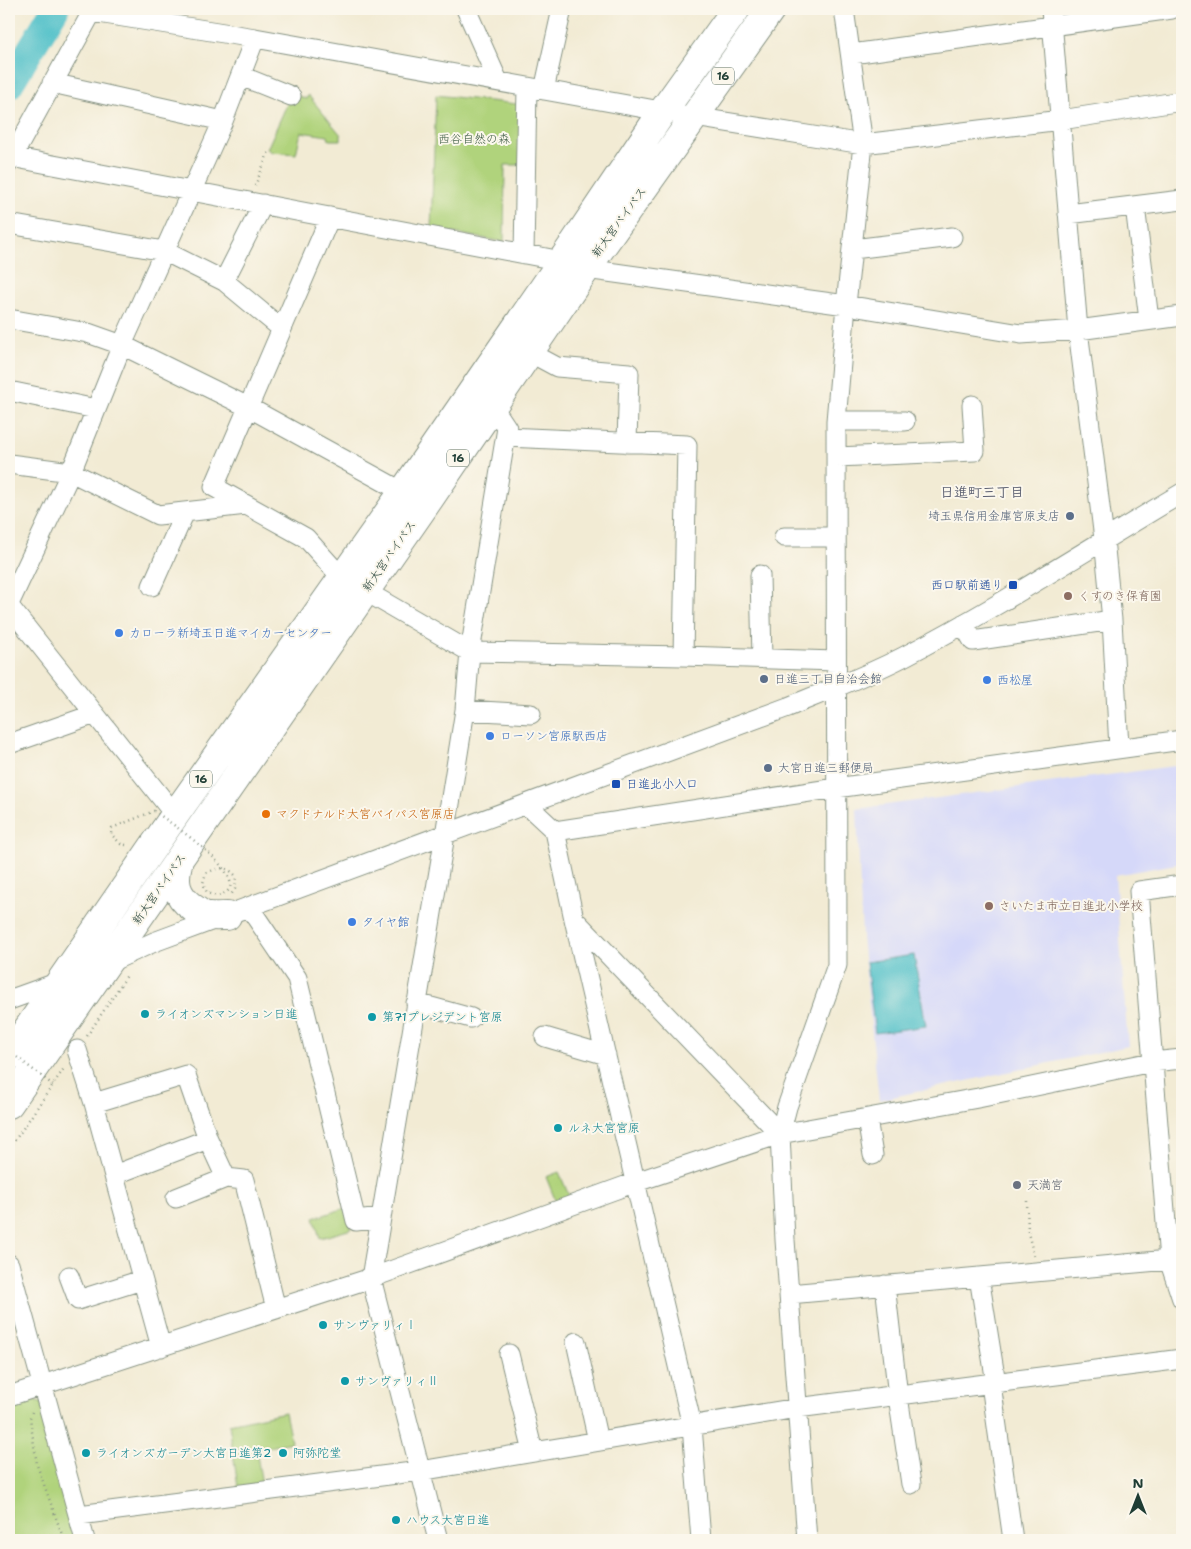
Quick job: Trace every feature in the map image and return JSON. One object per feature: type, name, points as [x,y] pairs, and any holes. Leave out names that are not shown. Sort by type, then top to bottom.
[{"type":"highway","name":"新大宮バイパス","points":[[9,1056],[175,815],[353,584],[493,407],[529,352],[574,265],[663,111],[736,9]]},
{"type":"highway","name":"新大宮バイパス","points":[[9,1104],[179,860],[353,584],[403,492],[574,265],[694,117],[770,9]]},
{"type":"highway","points":[[179,860],[175,872],[175,880],[181,898],[188,905],[204,915],[235,908]]},
{"type":"street","points":[[466,9],[498,81]]},
{"type":"street","points":[[524,254],[536,88],[562,9]]},
{"type":"street","points":[[806,1540],[780,1134],[787,1107],[837,965],[836,421],[846,306],[864,144],[844,9]]},
{"type":"street","points":[[852,54],[1051,17],[1172,9]]},
{"type":"street","points":[[1182,101],[1061,120],[864,144],[694,117],[255,38],[92,12],[10,160],[191,190],[574,265],[1021,334],[1078,330],[1182,316]]},
{"type":"street","points":[[1051,17],[1078,330],[1112,620],[1119,748]]},
{"type":"street","points":[[175,815],[9,605],[71,472],[122,345],[223,121],[255,38]]},
{"type":"street","points":[[241,76],[290,96]]},
{"type":"street","points":[[52,83],[223,121]]},
{"type":"street","points":[[1068,214],[1182,200]]},
{"type":"street","points":[[224,281],[256,203]]},
{"type":"street","points":[[1135,206],[1149,320]]},
{"type":"street","points":[[330,217],[214,487],[306,538],[353,584],[470,652],[762,658],[836,662]]},
{"type":"street","points":[[9,224],[164,251],[224,281],[282,329]]},
{"type":"street","points":[[852,249],[952,237]]},
{"type":"street","points":[[9,319],[88,334],[122,345],[248,407],[403,492]]},
{"type":"street","points":[[529,352],[557,367],[629,373],[627,443]]},
{"type":"street","points":[[9,391],[96,409]]},
{"type":"street","points":[[837,457],[976,451],[972,405]]},
{"type":"street","points":[[438,1540],[371,1278],[445,835],[465,710],[470,652],[506,437],[507,428],[493,407]]},
{"type":"street","points":[[836,421],[905,421]]},
{"type":"street","points":[[506,437],[687,446],[683,656]]},
{"type":"street","points":[[9,464],[71,472],[158,515],[246,505]]},
{"type":"street","points":[[9,1000],[105,964],[235,908],[445,835],[788,707],[836,687],[902,657],[963,624],[1182,494]]},
{"type":"street","points":[[152,586],[185,512]]},
{"type":"street","points":[[784,537],[836,537]]},
{"type":"street","points":[[760,575],[762,658]]},
{"type":"street","points":[[963,624],[973,641],[1112,620]]},
{"type":"street","points":[[465,710],[531,714]]},
{"type":"street","points":[[9,744],[95,714]]},
{"type":"street","points":[[555,831],[836,788],[1182,740]]},
{"type":"street","points":[[526,804],[555,831],[692,1426],[701,1540]]},
{"type":"street","points":[[1182,885],[1139,891],[1152,1062],[1182,1299]]},
{"type":"street","points":[[235,908],[297,978],[356,1221],[381,1218]]},
{"type":"street","points":[[574,919],[780,1134]]},
{"type":"street","points":[[416,1003],[471,1018]]},
{"type":"street","points":[[545,1037],[606,1055]]},
{"type":"street","points":[[77,1050],[94,1102],[160,1347]]},
{"type":"street","points":[[9,1396],[371,1278],[636,1182],[780,1134],[978,1098],[1152,1062],[1182,1059]]},
{"type":"street","points":[[94,1102],[186,1075],[208,1139],[226,1178]]},
{"type":"street","points":[[867,1118],[873,1155]]},
{"type":"street","points":[[114,1175],[208,1139]]},
{"type":"street","points":[[176,1198],[226,1178],[244,1180],[276,1309]]},
{"type":"street","points":[[789,1294],[1039,1272],[1176,1257]]},
{"type":"street","points":[[9,1264],[85,1540]]},
{"type":"street","points":[[69,1276],[78,1300],[142,1280]]},
{"type":"street","points":[[979,1277],[1014,1540]]},
{"type":"street","points":[[885,1286],[911,1484]]},
{"type":"street","points":[[576,1342],[598,1442]]},
{"type":"street","points":[[508,1354],[533,1452]]},
{"type":"street","points":[[78,1515],[420,1471],[797,1408],[1182,1360]]},
{"type":"path","points":[[256,203],[269,151]]},
{"type":"path","points":[[126,845],[121,844],[111,834],[112,828],[154,811],[210,853],[220,863],[230,877],[230,888],[227,892],[217,896],[208,893],[203,883],[206,873],[216,868],[222,868],[230,870],[236,876],[235,908]]},
{"type":"path","points":[[9,1051],[53,1085]]},
{"type":"path","points":[[1027,1201],[1028,1233],[1039,1272]]},
{"type":"path","points":[[42,1385],[30,1418],[37,1465],[64,1540]]},
{"type":"shaded area","name":"さいたま市立日進北小学校","points":[[1182,765],[1182,863],[1115,875],[1128,1046],[879,1100],[862,937],[857,809]]},
{"type":"green space","points":[[292,93],[306,99],[308,95],[341,135],[341,140],[329,140],[328,136],[301,132],[296,154],[272,152],[267,149]]},
{"type":"green space","name":"西谷自然の森","points":[[436,95],[526,105],[524,165],[505,165],[504,242],[431,229]]},
{"type":"green space","points":[[559,1172],[570,1198],[556,1202],[546,1177]]},
{"type":"green space","points":[[346,1208],[352,1229],[320,1238],[314,1218]]},
{"type":"green space","points":[[27,1398],[41,1402],[77,1540],[9,1540],[9,1404]]},
{"type":"green space","points":[[285,1412],[291,1442],[256,1450],[262,1484],[238,1488],[229,1424]]},
{"type":"water","points":[[914,955],[926,1026],[875,1033],[866,962]]},
{"type":"waterway","points":[[9,85],[55,9]]},
{"type":"place","name":"埼玉県信用金庫宮原支店","points":[[1070,516]]},
{"type":"place","name":"西口駅前通り","points":[[1013,585]]},
{"type":"place","name":"くすのき保育園","points":[[1068,596]]},
{"type":"place","name":"カローラ新埼玉日進マイカーセンター","points":[[119,633]]},
{"type":"place","name":"日進三丁目自治会館","points":[[764,679]]},
{"type":"place","name":"西松屋","points":[[987,680]]},
{"type":"place","name":"ローソン宮原駅西店","points":[[490,736]]},
{"type":"place","name":"大宮日進三郵便局","points":[[768,768]]},
{"type":"place","name":"日進北小入口","points":[[616,784]]},
{"type":"place","name":"マクドナルド大宮バイパス宮原店","points":[[266,814]]},
{"type":"place","name":"さいたま市立日進北小学校","points":[[989,906]]},
{"type":"place","name":"タイヤ館","points":[[352,922]]},
{"type":"place","name":"ライオンズマンション日進","points":[[145,1014]]},
{"type":"place","name":"第71プレジデント宮原","points":[[372,1017]]},
{"type":"place","name":"ルネ大宮宮原","points":[[558,1128]]},
{"type":"place","name":"天満宮","points":[[1017,1185]]},
{"type":"place","name":"サンヴァリィⅠ","points":[[323,1325]]},
{"type":"place","name":"サンヴァリィⅡ","points":[[345,1381]]},
{"type":"place","name":"ライオンズガーデン大宮日進第2","points":[[86,1453]]},
{"type":"place","name":"阿弥陀堂","points":[[283,1453]]},
{"type":"place","name":"ハウス大宮日進","points":[[396,1520]]},
{"type":"district","name":"日進町三丁目","points":[[982,492]]}]
